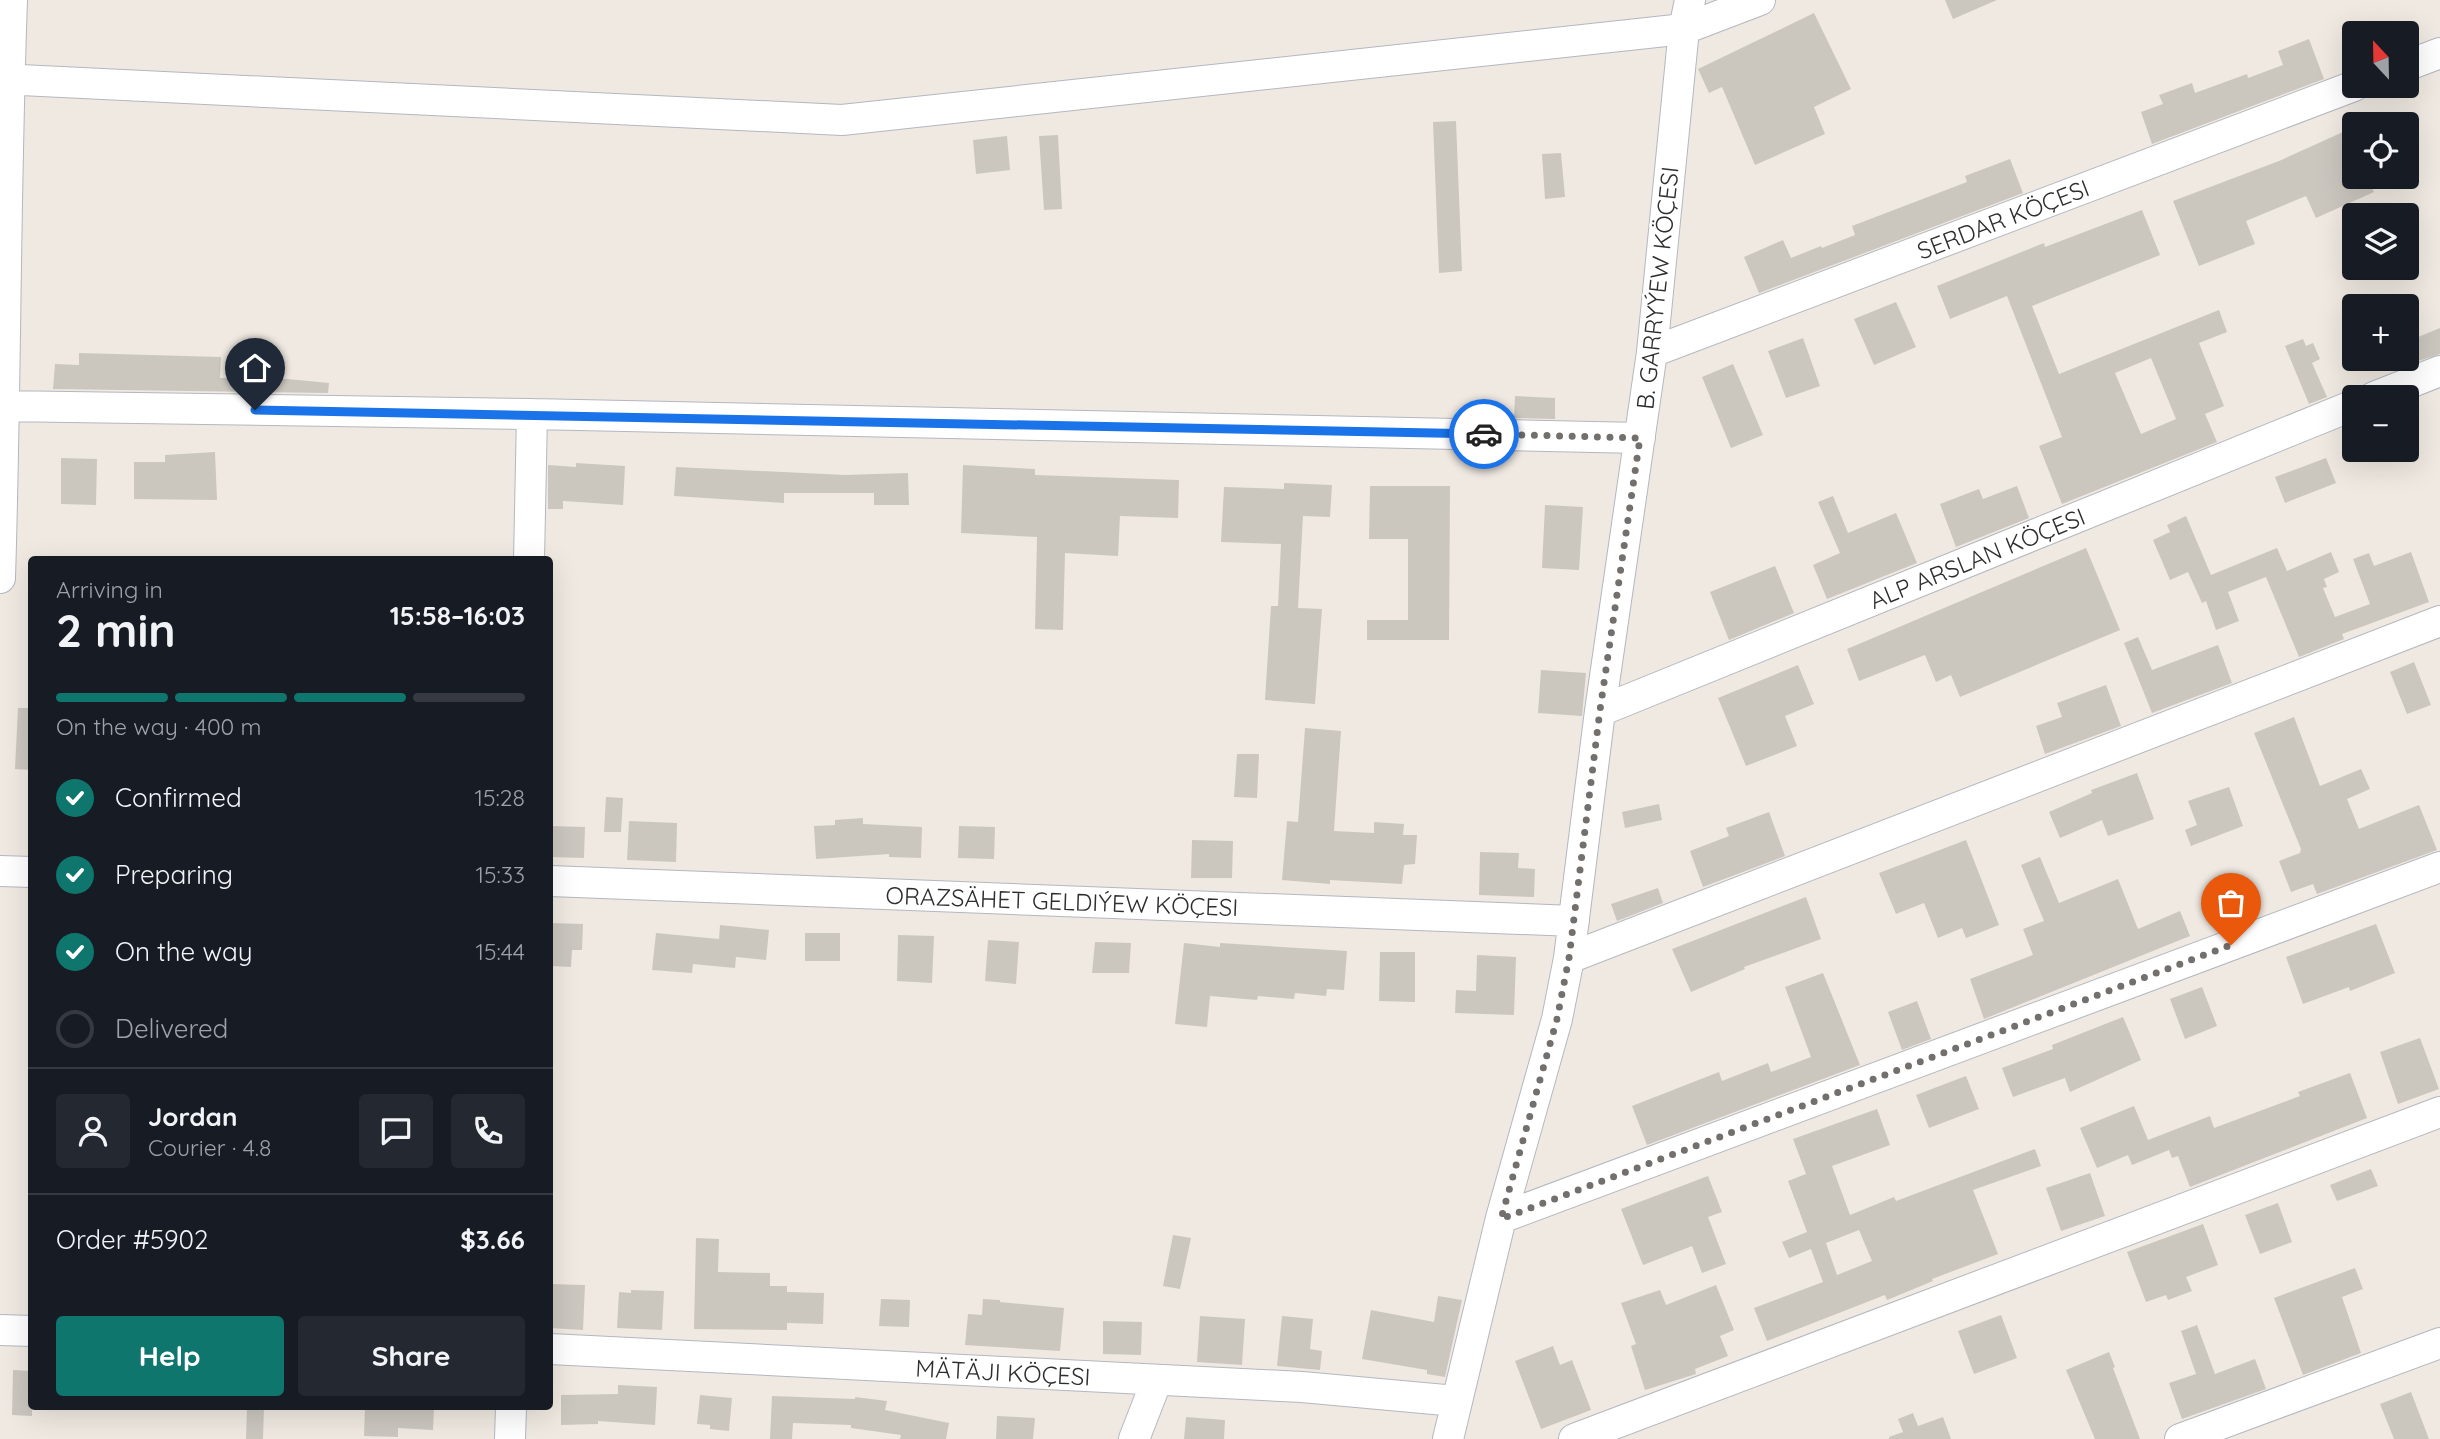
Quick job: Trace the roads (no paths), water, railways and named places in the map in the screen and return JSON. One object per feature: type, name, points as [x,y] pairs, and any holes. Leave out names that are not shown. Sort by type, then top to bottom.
[{"type":"street","points":[[0,578],[5,79],[12,0]]},
{"type":"street","name":"B. GARRYÝEW KÖÇESI","points":[[1448,1439],[1501,1219],[1557,1019],[1569,958],[1600,710],[1652,352],[1684,29],[1690,0]]},
{"type":"street","points":[[5,79],[842,120],[1684,29],[1760,0]]},
{"type":"street","points":[[2419,61],[2440,53]]},
{"type":"street","name":"SERDAR KÖÇESI","points":[[1652,352],[2342,91]]},
{"type":"street","points":[[2404,385],[2440,371]]},
{"type":"street","points":[[3,406],[532,414],[1640,438]]},
{"type":"street","name":"ALP ARSLAN KÖÇESI","points":[[1600,710],[2342,410]]},
{"type":"street","points":[[529,556],[532,414]]},
{"type":"street","points":[[1569,958],[2440,621]]},
{"type":"street","points":[[1501,1219],[2440,867]]},
{"type":"street","points":[[0,871],[28,872]]},
{"type":"street","name":"ORAZSÄHET GELDIÝEW KÖÇESI","points":[[553,881],[1574,921]]},
{"type":"street","points":[[1574,1439],[2440,1112]]},
{"type":"street","points":[[0,1329],[28,1331]]},
{"type":"street","points":[[2180,1439],[2440,1343]]},
{"type":"street","name":"MÄTÄJI KÖÇESI","points":[[553,1349],[1302,1387],[1456,1401]]},
{"type":"street","points":[[1134,1439],[1157,1380]]},
{"type":"street","points":[[510,1439],[512,1410]]}]
